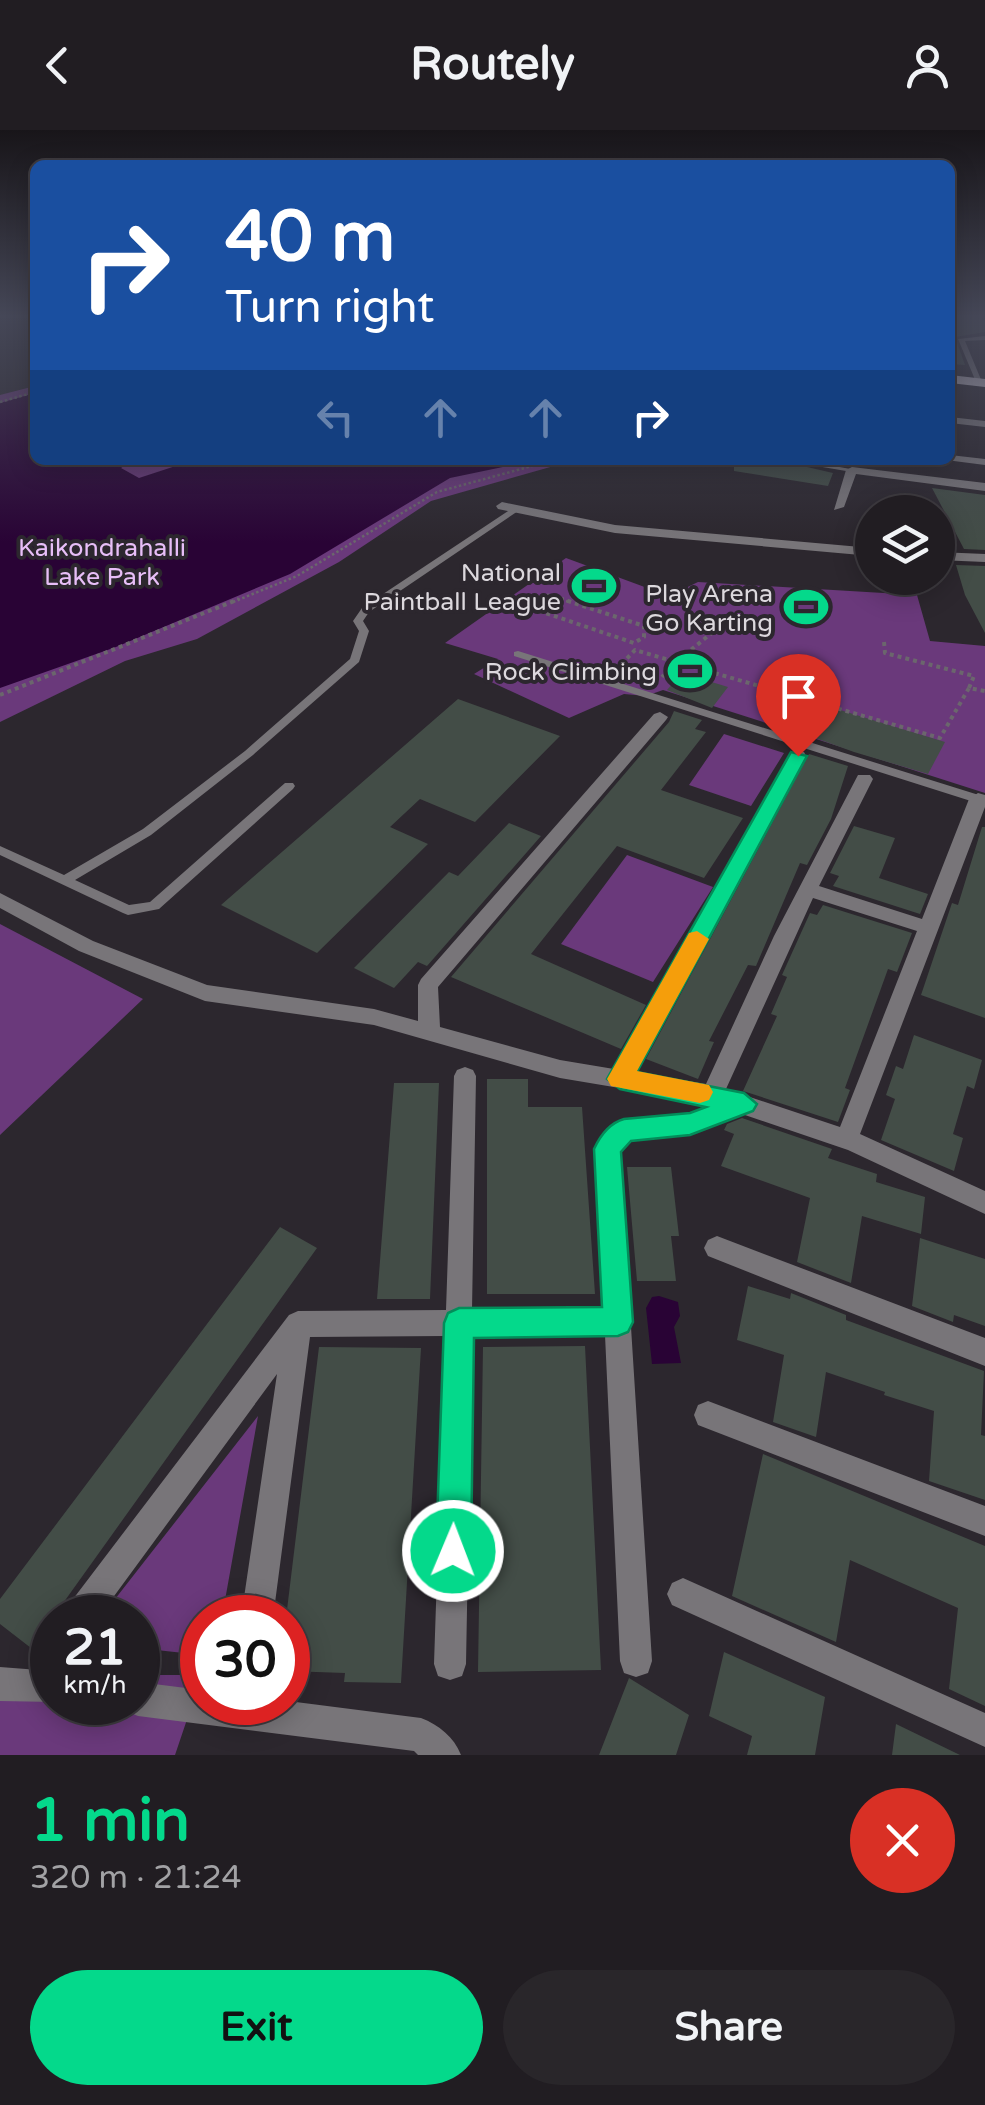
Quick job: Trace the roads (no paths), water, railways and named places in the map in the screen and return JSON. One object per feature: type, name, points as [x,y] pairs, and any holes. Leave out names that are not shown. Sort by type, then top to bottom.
[{"type":"street","points":[[955,421],[985,424]]},
{"type":"street","points":[[955,459],[985,462]]},
{"type":"street","points":[[838,507],[852,470],[985,487]]},
{"type":"street","points":[[510,507],[615,530],[855,551]]},
{"type":"street","points":[[955,557],[985,558]]},
{"type":"street","points":[[429,1030],[428,985],[660,718]]},
{"type":"street","points":[[620,1079],[798,756]]},
{"type":"street","points":[[713,1094],[864,778]]},
{"type":"street","points":[[847,1140],[890,1035],[926,927],[982,800]]},
{"type":"street","points":[[808,889],[926,927]]},
{"type":"street","points":[[0,900],[86,946],[205,992],[304,1004],[429,1030],[560,1069],[713,1094],[847,1140],[985,1203]]},
{"type":"street","points":[[450,1664],[465,1076]]},
{"type":"street","points":[[636,1660],[608,1149],[624,1130],[690,1124],[744,1104]]},
{"type":"street","points":[[717,1248],[985,1352]]},
{"type":"street","points":[[298,1324],[618,1322]]},
{"type":"street","points":[[95,1595],[298,1324]]},
{"type":"street","points":[[260,1595],[298,1324]]},
{"type":"street","points":[[708,1415],[985,1522]]},
{"type":"street","points":[[683,1594],[985,1730]]},
{"type":"street","points":[[0,1684],[30,1686]]},
{"type":"street","points":[[160,1702],[421,1735],[444,1755]]},
{"type":"lane","points":[[819,465],[852,470]]},
{"type":"lane","points":[[63,880],[147,832],[249,754],[354,660],[364,631],[358,621],[365,610],[510,507]]},
{"type":"lane","points":[[518,654],[982,800]]},
{"type":"lane","points":[[0,850],[128,910],[154,906],[290,786]]},
{"type":"place","name":"National Paintball League","points":[[594,586]]},
{"type":"place","name":"Play Arena Go Karting","points":[[806,607]]},
{"type":"place","name":"Rock Climbing","points":[[690,671]]},
{"type":"park label","name":"Kaikondrahalli Lake Park","points":[[102,562]]}]
